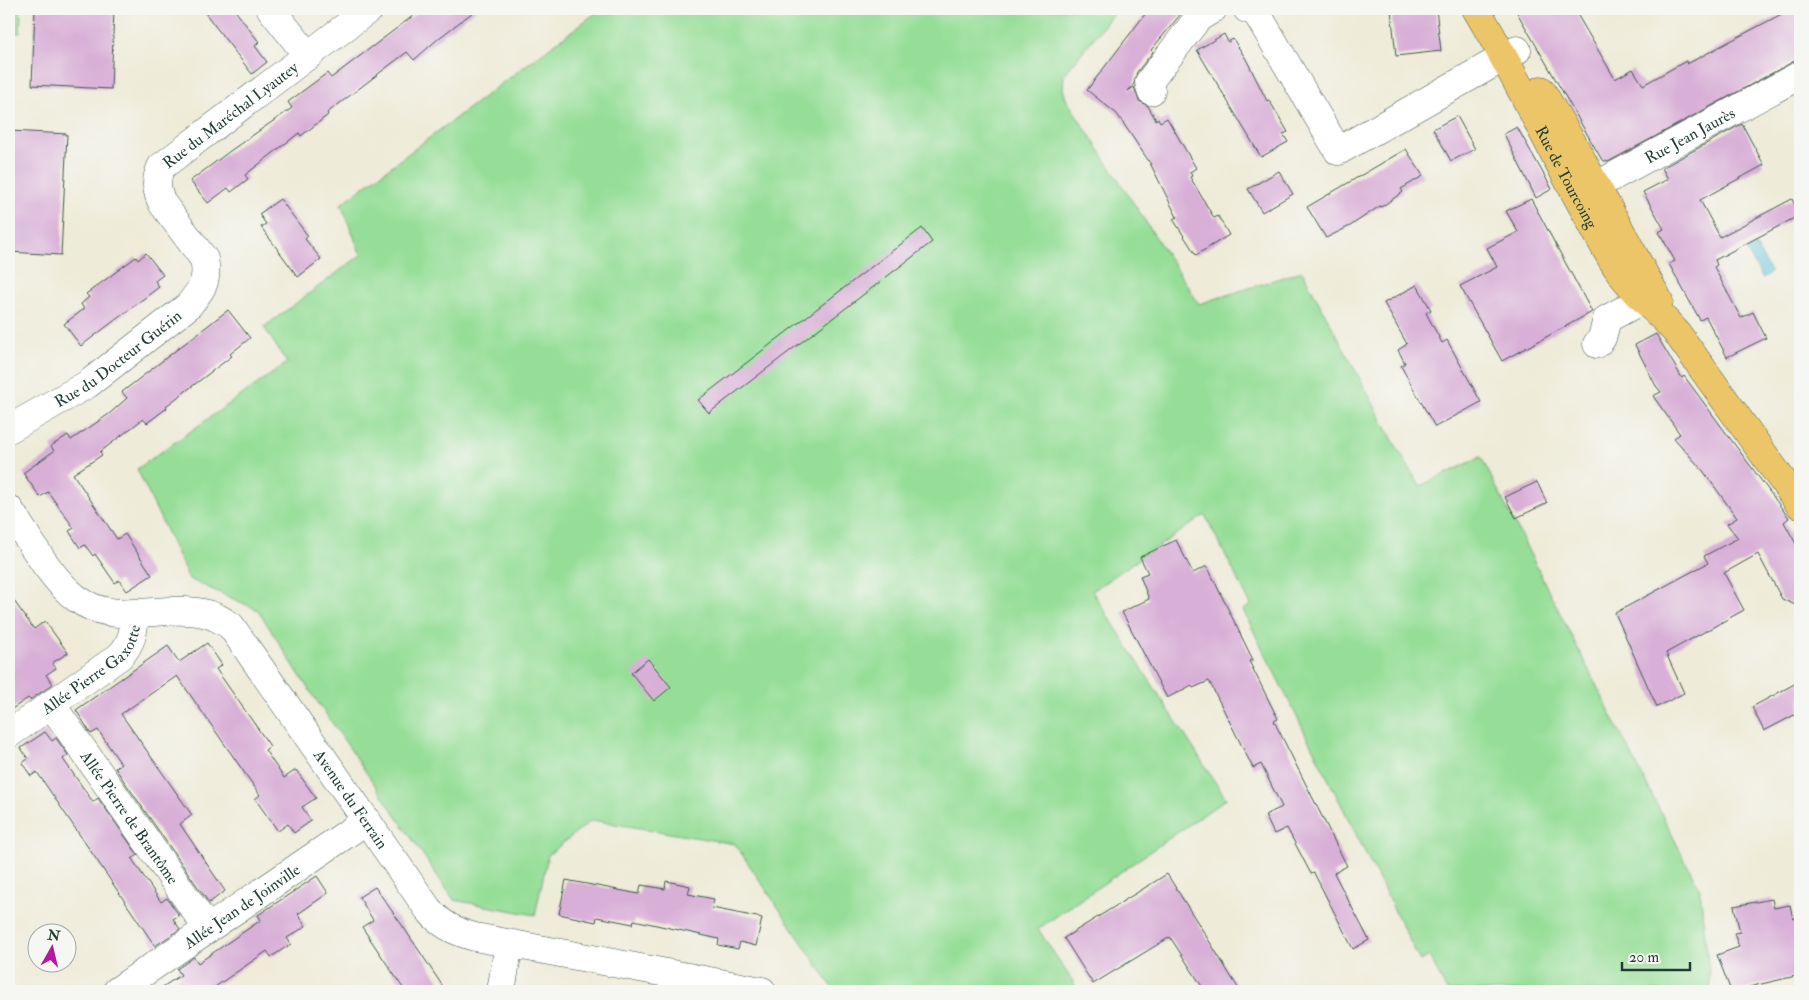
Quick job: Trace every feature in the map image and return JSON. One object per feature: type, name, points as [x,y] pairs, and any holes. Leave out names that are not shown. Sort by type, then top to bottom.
[{"type":"main road","name":"Rue de Tourcoing","points":[[1476,9],[1511,54]]},
{"type":"main road","name":"Rue de Tourcoing","points":[[1492,9],[1511,54],[1586,190],[1649,295],[1800,506]]},
{"type":"street","points":[[271,9],[308,56]]},
{"type":"street","name":"Rue du Maréchal Lyautey","points":[[206,270],[204,259],[162,203],[156,183],[161,166],[370,9]]},
{"type":"street","points":[[1151,91],[1149,82],[1198,18],[1213,9]]},
{"type":"street","points":[[1247,9],[1256,12],[1338,151],[1511,54]]},
{"type":"street","name":"Rue Jean Jaurès","points":[[1586,190],[1800,75]]},
{"type":"street","name":"Rue du Docteur Guérin","points":[[9,429],[88,384],[188,306],[205,281],[206,270]]},
{"type":"street","points":[[1597,344],[1602,338],[1607,319],[1649,295]]},
{"type":"street","name":"Avenue du Ferrain","points":[[9,509],[62,585],[77,599],[104,611],[135,614],[193,611],[219,618],[231,626],[437,920],[460,933],[509,944],[762,991]]},
{"type":"street","name":"Allée Pierre Gaxotte","points":[[9,734],[120,656],[127,649],[132,639],[135,614]]},
{"type":"street","name":"Allée Pierre de Brantôme","points":[[51,704],[208,929]]},
{"type":"street","name":"Allée Jean de Joinville","points":[[117,991],[367,820]]},
{"type":"street","points":[[501,991],[509,944]]},
{"type":"green space","points":[[9,9],[21,9],[20,33],[9,32]]},
{"type":"green space","points":[[601,9],[1117,9],[1064,75],[1063,89],[1066,99],[1199,304],[1302,271],[1396,446],[1420,486],[1481,457],[1700,890],[1711,991],[1447,991],[1429,956],[1420,961],[1243,610],[1251,605],[1205,515],[1092,591],[1226,799],[1038,929],[1079,991],[835,991],[735,844],[592,820],[548,855],[535,915],[454,900],[304,682],[258,610],[189,579],[137,469],[287,363],[264,327],[361,255],[341,204]]},
{"type":"water","points":[[1756,246],[1771,273],[1762,278],[1747,251]]},
{"type":"building","points":[[35,9],[114,9],[111,89],[32,85]]},
{"type":"building","points":[[202,9],[234,9],[259,42],[255,46],[267,62],[252,74]]},
{"type":"building","points":[[422,9],[477,9],[414,60],[407,52],[327,113],[328,115],[301,136],[299,133],[245,175],[248,179],[231,192],[228,188],[208,203],[190,181],[292,108],[288,102],[327,73],[331,78]]},
{"type":"building","points":[[1149,9],[1185,9],[1151,50],[1153,52],[1137,72],[1134,84],[1128,91],[1134,87],[1139,101],[1148,106],[1156,120],[1158,118],[1160,122],[1167,118],[1196,168],[1190,172],[1192,176],[1190,177],[1214,218],[1218,216],[1229,235],[1196,255],[1173,219],[1177,217],[1150,163],[1117,114],[1087,90]]},
{"type":"building","points":[[1391,9],[1436,9],[1441,51],[1396,56]]},
{"type":"building","points":[[1515,9],[1574,9],[1615,79],[1633,69],[1643,85],[1686,61],[1687,64],[1791,9],[1800,9],[1800,58],[1608,162],[1602,160]]},
{"type":"building","points":[[1224,34],[1228,42],[1233,39],[1246,59],[1267,101],[1269,100],[1288,132],[1283,134],[1288,142],[1261,157],[1197,50]]},
{"type":"building","points":[[1457,116],[1475,149],[1451,161],[1433,129]]},
{"type":"building","points":[[1742,124],[1764,165],[1700,200],[1720,237],[1792,199],[1800,215],[1715,260],[1717,265],[1714,267],[1741,318],[1753,312],[1766,338],[1727,357],[1706,317],[1700,320],[1669,264],[1675,261],[1659,232],[1664,229],[1643,192],[1668,179],[1662,168]]},
{"type":"building","points":[[1517,127],[1552,189],[1536,198],[1504,134]]},
{"type":"building","points":[[9,131],[67,134],[61,255],[9,252]]},
{"type":"building","points":[[1406,149],[1423,176],[1401,189],[1403,192],[1381,207],[1326,238],[1307,207]]},
{"type":"building","points":[[1279,171],[1293,194],[1262,212],[1248,189]]},
{"type":"building","points":[[280,199],[308,236],[305,239],[321,259],[298,277],[261,227],[266,224],[259,214]]},
{"type":"building","points":[[1531,199],[1592,312],[1502,361],[1460,286],[1497,267],[1487,248],[1518,232],[1506,211]]},
{"type":"building","points":[[922,228],[932,242],[709,413],[698,400]]},
{"type":"building","points":[[146,253],[163,275],[155,281],[159,287],[81,346],[64,324],[84,309],[81,304],[89,297],[86,294],[136,257],[138,260]]},
{"type":"building","points":[[1417,285],[1431,310],[1426,313],[1442,343],[1447,340],[1481,402],[1435,427],[1401,366],[1405,363],[1398,350],[1407,344],[1384,303]]},
{"type":"building","points":[[228,310],[250,338],[230,354],[232,356],[166,406],[167,408],[147,423],[143,419],[100,452],[102,455],[73,474],[117,539],[125,534],[152,575],[127,591],[119,580],[115,583],[95,554],[93,556],[85,545],[80,548],[69,531],[74,528],[48,492],[40,497],[23,473],[54,451],[51,446],[68,435],[71,440],[109,414],[127,398],[122,392]]},
{"type":"building","points":[[1656,334],[1682,378],[1684,376],[1789,518],[1784,522],[1800,551],[1800,607],[1782,599],[1758,554],[1724,573],[1744,610],[1666,653],[1684,693],[1657,707],[1615,613],[1708,563],[1704,556],[1738,538],[1727,524],[1737,518],[1704,472],[1674,438],[1680,434],[1653,396],[1661,392],[1635,345]]},
{"type":"building","points":[[1537,482],[1547,503],[1516,518],[1505,497]]},
{"type":"building","points":[[1176,540],[1193,573],[1207,566],[1253,660],[1249,661],[1278,719],[1274,721],[1347,866],[1334,873],[1369,940],[1353,949],[1314,873],[1311,874],[1287,828],[1274,834],[1265,815],[1282,807],[1261,764],[1253,768],[1209,681],[1193,688],[1192,685],[1167,698],[1122,612],[1149,599],[1140,576],[1148,573],[1140,557]]},
{"type":"building","points":[[9,594],[34,629],[45,621],[68,653],[52,663],[56,668],[46,675],[53,684],[30,700],[28,698],[9,711]]},
{"type":"building","points":[[207,643],[222,665],[216,669],[270,746],[265,750],[284,778],[296,770],[316,798],[302,807],[311,821],[294,833],[288,824],[278,831],[255,799],[260,795],[177,676],[121,714],[192,815],[180,824],[225,891],[209,903],[115,768],[121,764],[98,730],[91,734],[76,710],[168,646],[179,662]]},
{"type":"building","points":[[648,659],[671,687],[654,701],[631,673]]},
{"type":"building","points":[[1800,681],[1800,712],[1764,731],[1752,707]]},
{"type":"building","points":[[45,732],[52,741],[56,738],[68,755],[63,759],[93,802],[98,798],[138,855],[132,859],[161,902],[167,898],[179,915],[173,919],[180,929],[155,946],[37,772],[31,776],[22,763],[28,759],[21,748]]},
{"type":"building","points":[[1167,874],[1240,991],[1205,991],[1170,937],[1093,984],[1064,938]]},
{"type":"building","points":[[317,876],[328,893],[298,914],[306,926],[287,938],[291,944],[271,957],[267,951],[209,991],[156,991],[181,975],[177,969],[194,957],[198,963],[261,920],[258,915]]},
{"type":"building","points":[[566,880],[639,894],[641,885],[665,889],[666,881],[690,886],[688,894],[714,899],[712,908],[762,918],[756,946],[740,942],[738,949],[718,945],[719,939],[634,920],[633,924],[597,917],[596,922],[559,914]]},
{"type":"building","points":[[375,887],[446,991],[405,991],[362,927],[373,920],[359,897]]},
{"type":"building","points":[[1772,899],[1774,908],[1790,905],[1793,919],[1800,917],[1800,975],[1738,991],[1731,991],[1717,955],[1739,947],[1734,933],[1740,932],[1734,906]]}]
